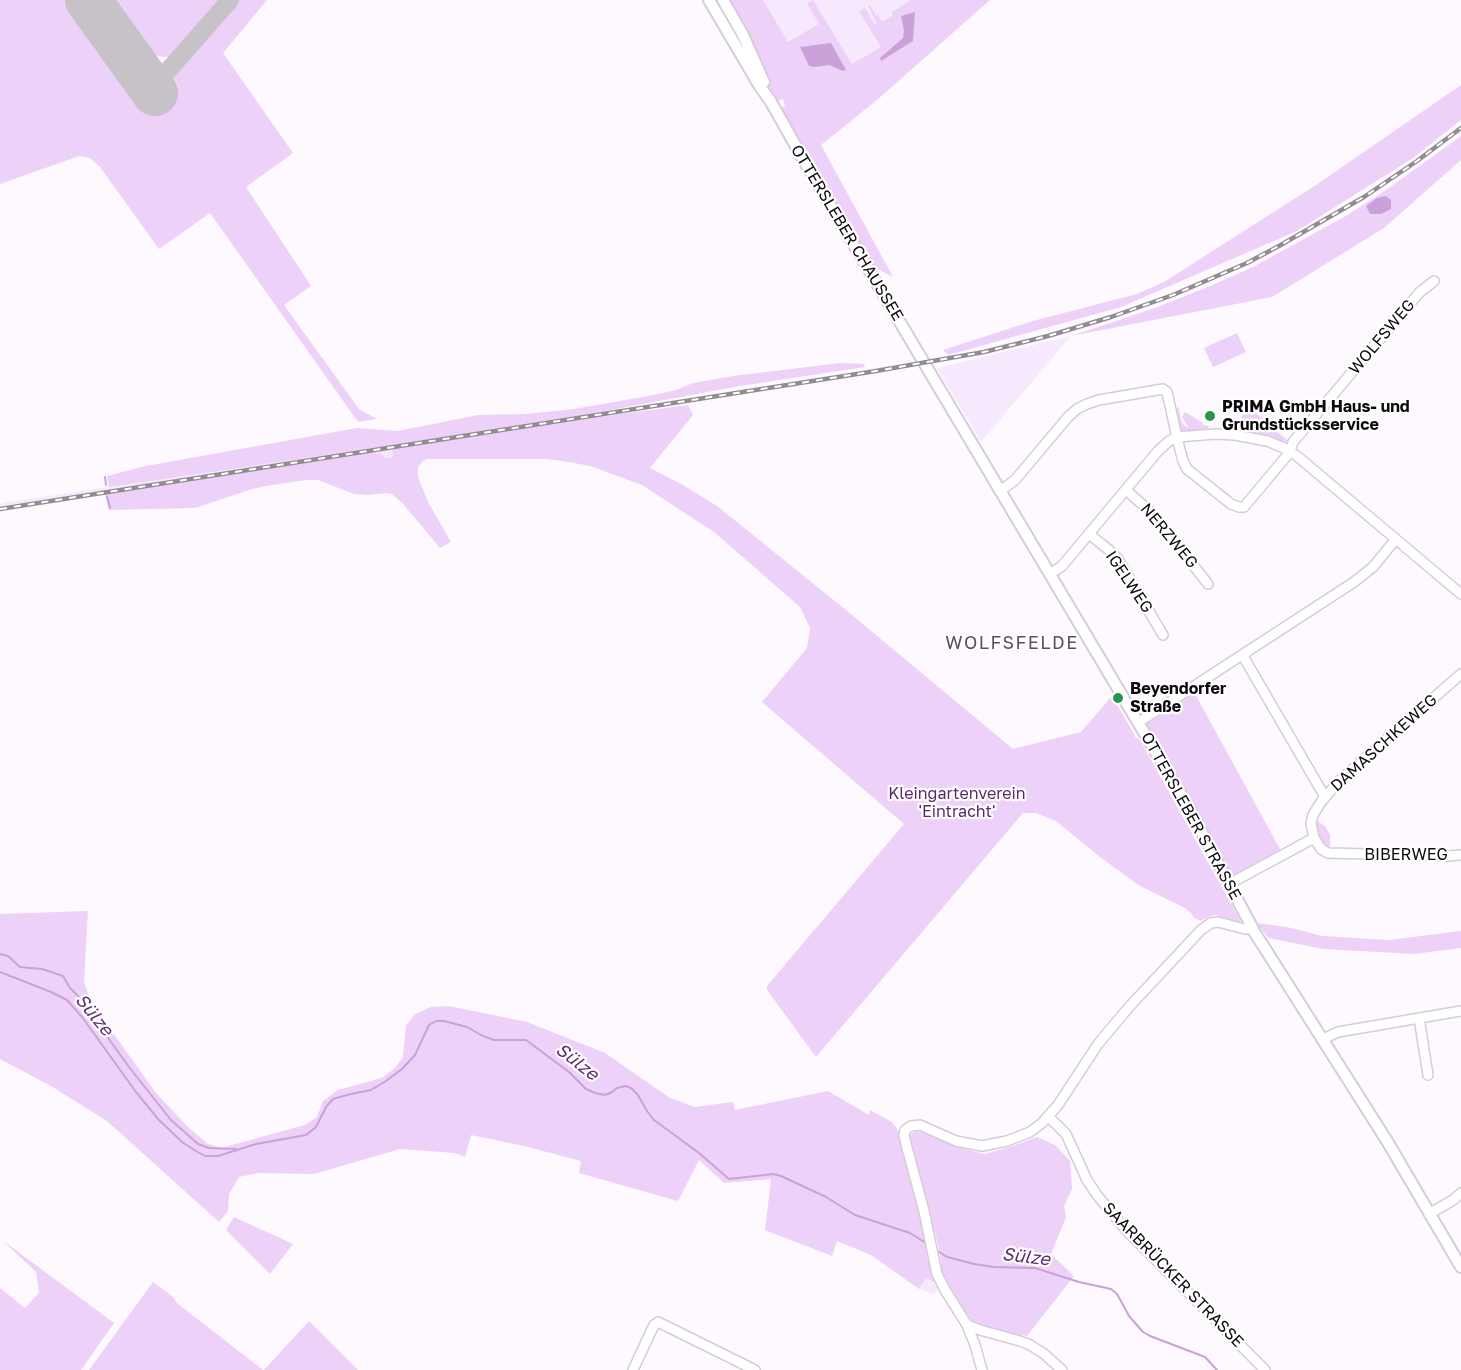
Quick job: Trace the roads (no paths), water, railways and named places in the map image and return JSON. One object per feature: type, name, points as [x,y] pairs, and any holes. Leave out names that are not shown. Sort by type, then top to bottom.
[{"type":"main road","name":"OTTERSLEBER CHAUSSEE","points":[[709,0],[924,363]]},
{"type":"main road","name":"OTTERSLEBER CHAUSSEE","points":[[723,0],[749,48],[771,102]]},
{"type":"main road","name":"OTTERSLEBER STRASSE","points":[[924,363],[1189,808],[1253,929],[1323,1039],[1461,1267]]},
{"type":"street","name":"WOLFSWEG","points":[[1177,437],[1183,461],[1189,471],[1226,501],[1239,507],[1248,504],[1290,452],[1293,442],[1419,293],[1434,281]]},
{"type":"street","points":[[1000,491],[1015,480],[1071,414],[1090,403],[1164,389],[1167,393],[1177,437]]},
{"type":"street","points":[[1050,574],[1062,566],[1163,446],[1177,437],[1215,434],[1267,441],[1290,452],[1461,594]]},
{"type":"street","name":"NERZWEG","points":[[1126,490],[1153,514],[1208,584]]},
{"type":"street","name":"IGELWEG","points":[[1089,534],[1116,557],[1164,635]]},
{"type":"street","points":[[1138,722],[1359,579],[1373,567],[1395,540]]},
{"type":"street","points":[[1093,647],[1107,660],[1115,674],[1120,691]]},
{"type":"street","points":[[1243,656],[1325,797]]},
{"type":"street","points":[[1103,663],[1107,678],[1115,692],[1127,703]]},
{"type":"street","name":"DAMASCHKEWEG","points":[[1314,838],[1312,817],[1325,797],[1345,775],[1461,674]]},
{"type":"street","points":[[1229,884],[1314,838]]},
{"type":"street","name":"BIBERWEG","points":[[1314,838],[1321,849],[1331,854],[1461,855]]},
{"type":"street","points":[[982,1370],[967,1325],[941,1282],[936,1269],[929,1232],[907,1152],[905,1132],[909,1127],[917,1125],[962,1143],[982,1146],[1026,1134],[1048,1116],[1067,1093],[1107,1033],[1149,984],[1201,930],[1211,923],[1218,922],[1253,929]]},
{"type":"street","points":[[1323,1039],[1338,1032],[1461,1011]]},
{"type":"street","points":[[1419,1018],[1428,1075]]},
{"type":"street","name":"SAARBRÜCKER STRASSE","points":[[1048,1116],[1066,1134],[1087,1180],[1121,1224],[1265,1370]]},
{"type":"street","points":[[1429,1214],[1461,1193]]},
{"type":"street","points":[[633,1370],[654,1325],[658,1323],[755,1370]]},
{"type":"street","points":[[967,1325],[1030,1345],[1062,1370]]},
{"type":"waterway","points":[[105,477],[106,485]]},
{"type":"waterway","points":[[107,497],[110,508]]},
{"type":"waterway","points":[[0,954],[8,956],[20,967],[42,969],[63,976],[129,1067],[171,1120],[198,1144],[209,1148],[236,1149]]},
{"type":"waterway","name":"Sülze","points":[[0,972],[67,1000],[158,1119],[182,1142],[205,1156],[218,1156],[256,1144],[306,1135],[316,1127],[326,1107],[333,1099],[371,1090],[386,1081],[415,1055],[429,1025],[436,1021],[444,1021],[467,1027],[494,1040],[526,1040],[569,1072],[586,1089],[595,1093],[605,1095],[617,1088],[626,1086],[631,1088],[654,1120],[699,1153],[729,1179],[773,1174],[781,1176],[826,1197],[855,1215],[910,1233],[926,1243]]},
{"type":"waterway","name":"Sülze","points":[[936,1250],[947,1257],[974,1264],[1035,1268],[1111,1289],[1117,1294],[1129,1316],[1143,1332],[1205,1357],[1217,1370]]},
{"type":"railway","points":[[0,509],[876,371],[984,352],[1048,336],[1173,295],[1247,263],[1364,197],[1461,128]]},
{"type":"place","name":"PRIMA GmbH Haus- und Grundstücksservice","points":[[1210,416]]},
{"type":"place","name":"Beyendorfer Straße","points":[[1118,698]]},
{"type":"district","name":"WOLFSFELDE","points":[[1012,643]]},
{"type":"park label","name":"Kleingartenverein 'Eintracht'","points":[[957,803]]}]
